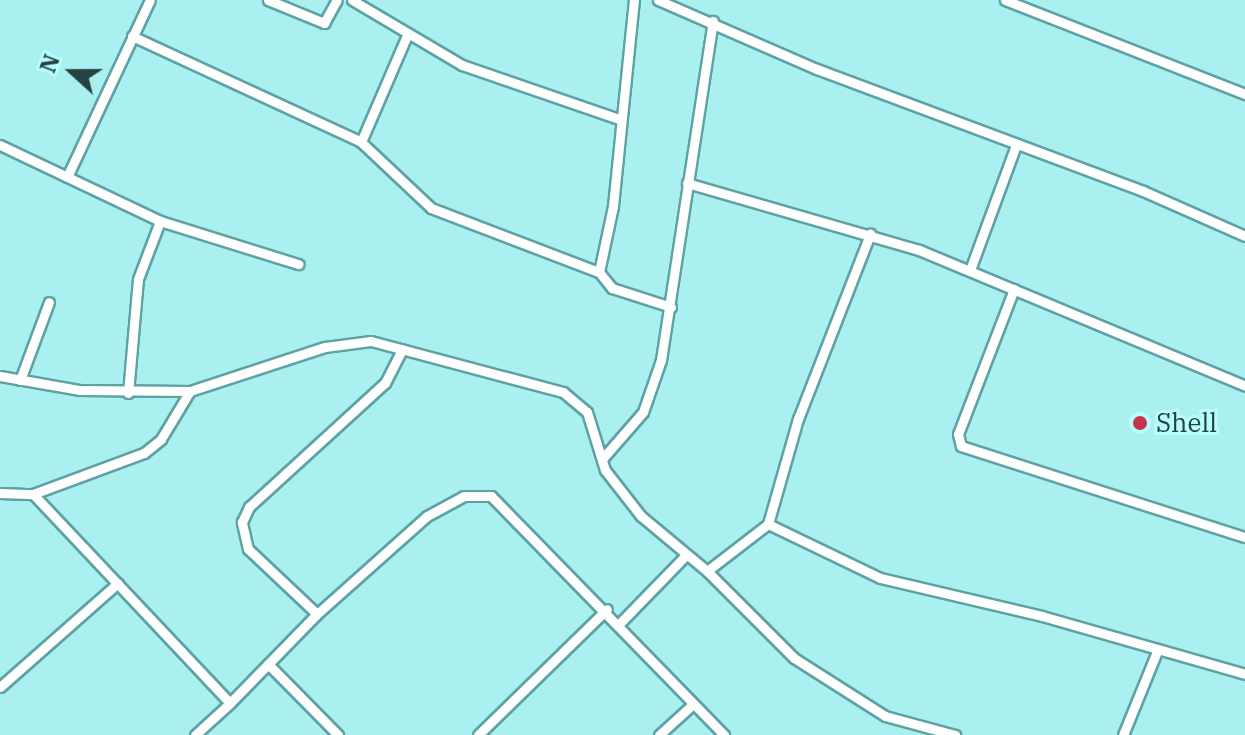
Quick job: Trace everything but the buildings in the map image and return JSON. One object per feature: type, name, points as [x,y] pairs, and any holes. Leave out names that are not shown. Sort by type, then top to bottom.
[{"type":"street","points":[[67,177],[150,0]]},
{"type":"street","points":[[268,0],[324,23],[337,0]]},
{"type":"street","points":[[352,0],[462,65],[619,119]]},
{"type":"street","points":[[599,272],[613,206],[619,119],[634,0]]},
{"type":"street","points":[[658,0],[713,21],[817,69],[1143,191],[1245,236]]},
{"type":"street","points":[[1005,0],[1245,94]]},
{"type":"street","points":[[603,458],[643,412],[651,394],[671,307],[713,21]]},
{"type":"street","points":[[361,142],[407,35]]},
{"type":"street","points":[[132,36],[361,142],[431,208],[599,272],[612,288],[671,307]]},
{"type":"street","points":[[970,270],[1016,145]]},
{"type":"street","points":[[1,148],[160,221],[298,264]]},
{"type":"street","points":[[687,183],[870,234],[970,270],[1245,386]]},
{"type":"street","points":[[128,393],[138,279],[160,221]]},
{"type":"street","points":[[707,571],[768,524],[804,404],[870,234]]},
{"type":"street","points":[[1014,289],[958,434],[961,446],[1245,537]]},
{"type":"street","points":[[20,380],[49,302]]},
{"type":"street","points":[[0,376],[128,393],[190,391],[325,347],[371,341],[578,399],[612,482],[641,516],[707,571],[794,658],[857,702],[899,721],[955,735]]},
{"type":"street","points":[[317,614],[248,549],[242,522],[249,507],[385,383],[402,349]]},
{"type":"street","points":[[0,493],[33,494],[144,453],[161,439],[190,391]]},
{"type":"street","points":[[33,494],[230,703]]},
{"type":"street","points":[[195,735],[317,614],[427,516],[447,502],[478,494],[499,500],[607,609],[692,705],[724,735]]},
{"type":"street","points":[[768,524],[880,578],[1245,674]]},
{"type":"street","points":[[619,624],[686,555]]},
{"type":"street","points":[[0,687],[118,583]]},
{"type":"street","points":[[482,734],[607,609]]},
{"type":"street","points":[[1123,735],[1158,649]]},
{"type":"street","points":[[268,664],[338,735]]},
{"type":"street","points":[[659,735],[692,705]]},
{"type":"place","name":"Shell","points":[[1140,423]]}]
